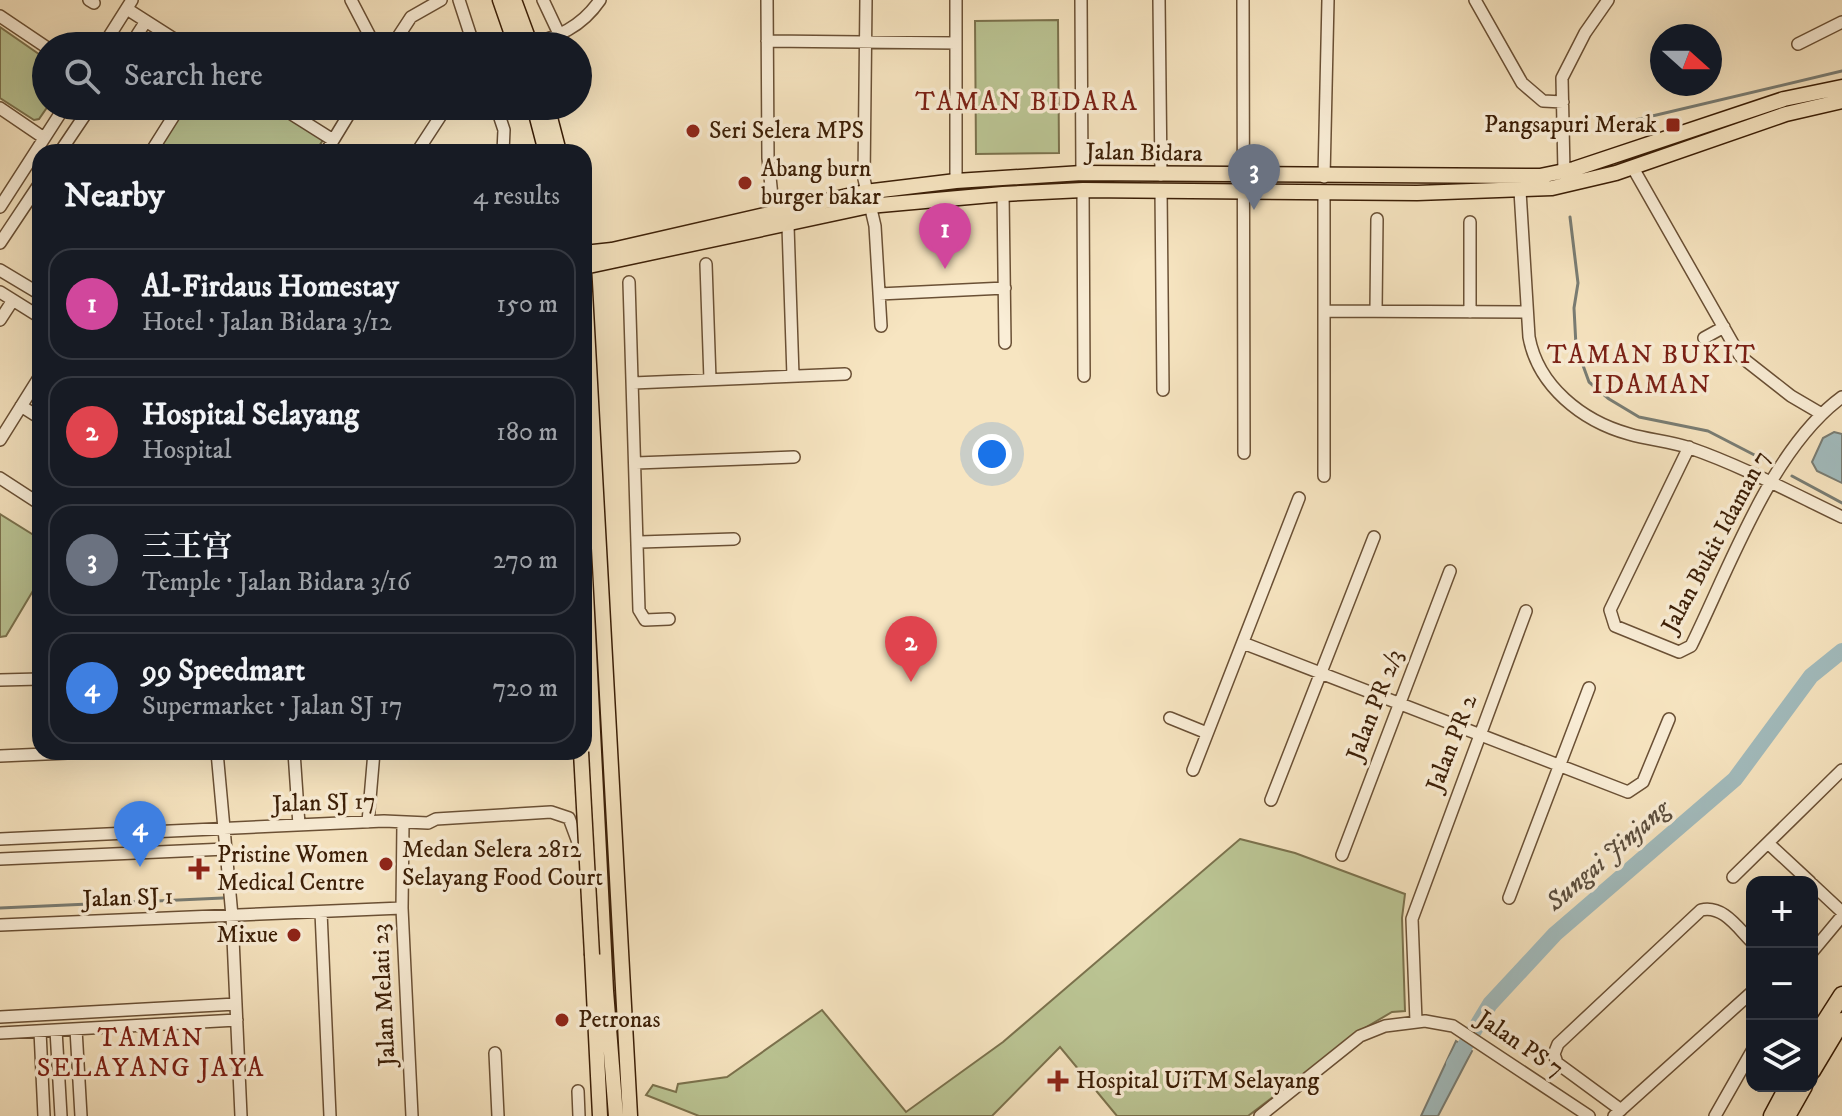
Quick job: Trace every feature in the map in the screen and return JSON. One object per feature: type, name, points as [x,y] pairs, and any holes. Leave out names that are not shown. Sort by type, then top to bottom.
[{"type":"highway","points":[[1818,1033],[1842,995]]},
{"type":"highway","points":[[1818,1061],[1842,1021]]},
{"type":"highway","points":[[1772,1116],[1783,1092]]},
{"type":"highway","points":[[1787,1116],[1801,1092]]},
{"type":"main road","points":[[503,1],[519,32]]},
{"type":"main road","name":"Jalan Bidara","points":[[1242,184],[1324,177],[1520,177],[1564,172],[1782,99],[1842,87]]},
{"type":"main road","name":"Jalan Bidara","points":[[592,254],[612,256],[788,226],[867,199],[1083,190],[1161,183],[1242,184],[1324,193],[1520,191],[1577,184],[1633,168],[1786,114],[1842,101]]},
{"type":"main road","points":[[538,120],[544,144]]},
{"type":"main road","points":[[551,120],[557,144]]},
{"type":"main road","name":"Jalan Bidara","points":[[592,266],[612,256],[773,212],[867,199],[956,181],[1082,173],[1161,183]]},
{"type":"main road","points":[[592,243],[612,256],[592,281]]},
{"type":"main road","points":[[592,408],[630,1116]]},
{"type":"main road","points":[[592,738],[616,1116]]},
{"type":"main road","points":[[581,760],[600,1116]]},
{"type":"street","points":[[351,0],[368,32]]},
{"type":"street","points":[[401,32],[411,17],[441,0]]},
{"type":"street","points":[[459,0],[469,32]]},
{"type":"street","points":[[543,0],[558,32]]},
{"type":"street","points":[[567,32],[579,25],[600,0]]},
{"type":"street","points":[[767,0],[768,158],[773,212],[788,226],[793,376]]},
{"type":"street","points":[[866,0],[867,199],[875,226],[881,326]]},
{"type":"street","points":[[956,0],[956,181]]},
{"type":"street","points":[[1081,0],[1082,173]]},
{"type":"street","points":[[1159,0],[1163,390]]},
{"type":"street","points":[[1243,0],[1244,453]]},
{"type":"street","points":[[1324,177],[1328,0]]},
{"type":"street","points":[[1475,0],[1522,83],[1543,101],[1563,102]]},
{"type":"street","points":[[1564,172],[1562,78],[1585,33],[1608,0]]},
{"type":"street","points":[[112,32],[129,4],[163,32]]},
{"type":"street","points":[[0,16],[32,38]]},
{"type":"street","points":[[139,32],[146,21]]},
{"type":"street","points":[[1798,44],[1842,22]]},
{"type":"street","points":[[767,41],[956,43]]},
{"type":"street","points":[[0,108],[44,138]]},
{"type":"street","points":[[40,144],[56,120]]},
{"type":"street","points":[[65,144],[82,120]]},
{"type":"street","points":[[156,144],[171,120]]},
{"type":"street","points":[[301,120],[333,140]]},
{"type":"street","points":[[331,144],[345,120]]},
{"type":"street","points":[[422,144],[438,120]]},
{"type":"street","points":[[501,120],[503,144]]},
{"type":"street","points":[[0,207],[32,157]]},
{"type":"street","points":[[1633,168],[1740,356],[1791,396],[1820,413]]},
{"type":"street","points":[[0,183],[11,190]]},
{"type":"street","points":[[1083,190],[1084,376]]},
{"type":"street","points":[[1520,191],[1525,312],[1533,360],[1540,373],[1569,402],[1593,419],[1627,434],[1689,447],[1842,517]]},
{"type":"street","points":[[1324,193],[1324,476]]},
{"type":"street","points":[[1003,194],[1005,343]]},
{"type":"street","points":[[0,243],[32,195]]},
{"type":"street","points":[[1376,311],[1377,219]]},
{"type":"street","points":[[1470,222],[1470,312]]},
{"type":"street","points":[[706,264],[710,380]]},
{"type":"street","points":[[0,270],[32,289]]},
{"type":"street","points":[[629,282],[640,542],[639,610],[643,619],[669,619]]},
{"type":"street","points":[[879,294],[1005,288]]},
{"type":"street","points":[[0,292],[32,312]]},
{"type":"street","points":[[0,320],[13,300]]},
{"type":"street","points":[[1324,311],[1525,312]]},
{"type":"street","points":[[1704,338],[1724,327]]},
{"type":"street","points":[[633,383],[845,374]]},
{"type":"street","points":[[0,440],[32,389]]},
{"type":"street","name":"Jalan Bukit Idaman 7","points":[[1689,447],[1613,599],[1610,615],[1615,626],[1675,651],[1688,649],[1771,484],[1799,437],[1820,413],[1842,397]]},
{"type":"street","points":[[21,406],[32,413]]},
{"type":"street","points":[[636,463],[794,457]]},
{"type":"street","points":[[0,478],[32,499]]},
{"type":"street","points":[[1193,770],[1299,498]]},
{"type":"street","points":[[1271,800],[1374,537]]},
{"type":"street","points":[[640,542],[734,539]]},
{"type":"street","name":"Jalan PR 2/3","points":[[1342,855],[1450,571]]},
{"type":"street","name":"Jalan PR 2","points":[[1416,1021],[1412,919],[1526,611]]},
{"type":"street","points":[[1243,643],[1628,792],[1643,782],[1669,719]]},
{"type":"street","points":[[0,680],[32,679]]},
{"type":"street","points":[[1509,898],[1589,688]]},
{"type":"street","points":[[1170,718],[1207,733]]},
{"type":"street","points":[[0,756],[32,755]]},
{"type":"street","points":[[218,760],[232,916],[241,1116]]},
{"type":"street","points":[[295,760],[299,825]]},
{"type":"street","points":[[368,822],[373,760]]},
{"type":"street","points":[[1733,877],[1842,770]]},
{"type":"street","name":"Jalan SJ 17","points":[[0,839],[384,821],[403,823],[484,815],[561,813],[575,829],[584,863],[601,888]]},
{"type":"street","name":"Jalan Melati 23","points":[[403,823],[402,908],[412,1116]]},
{"type":"street","points":[[1768,843],[1803,876]]},
{"type":"street","points":[[0,859],[226,849]]},
{"type":"street","points":[[1815,948],[1842,914],[1818,890]]},
{"type":"street","name":"Jalan SJ 1","points":[[0,925],[402,908]]},
{"type":"street","points":[[1746,936],[1721,912],[1711,908],[1701,910],[1558,1044],[1554,1054],[1557,1063],[1618,1113],[1746,997]]},
{"type":"street","points":[[321,912],[330,1116]]},
{"type":"street","points":[[1399,1024],[1416,1003],[1438,1021]]},
{"type":"street","points":[[0,1017],[236,1004]]},
{"type":"street","points":[[0,1033],[237,1020]]},
{"type":"street","name":"Jalan PS 7","points":[[1260,1116],[1360,1036],[1399,1024],[1438,1021],[1461,1031],[1589,1116]]},
{"type":"street","points":[[76,1029],[81,1116]]},
{"type":"street","points":[[56,1030],[61,1116]]},
{"type":"street","points":[[40,1031],[44,1116]]},
{"type":"street","points":[[495,1053],[498,1116]]},
{"type":"street","points":[[1715,1116],[1746,1062]]},
{"type":"street","points":[[578,1091],[579,1116]]},
{"type":"street","points":[[1764,1116],[1782,1092]]},
{"type":"green space","points":[[1058,20],[1059,153],[976,154],[975,21]]},
{"type":"green space","points":[[0,27],[32,49],[32,119],[0,98]]},
{"type":"green space","points":[[177,120],[291,120],[323,140],[320,144],[161,144]]},
{"type":"green space","points":[[0,514],[32,534],[32,592],[6,636],[0,637]]},
{"type":"green space","points":[[1240,839],[1295,853],[1405,894],[1402,918],[1405,1011],[1392,1012],[1363,1029],[1248,1116],[1117,1116],[1060,1047],[992,1116],[699,1116],[646,1095],[653,1085],[676,1092],[678,1084],[727,1077],[822,1010],[906,1112],[1003,1042]]},
{"type":"water","points":[[1834,432],[1842,434],[1842,483],[1817,471],[1812,462],[1823,438]]},
{"type":"water","points":[[1456,1041],[1472,1051],[1438,1116],[1421,1116]]},
{"type":"waterway","points":[[1610,126],[1842,71]]},
{"type":"waterway","points":[[1570,217],[1578,283],[1574,308],[1576,346],[1589,382],[1609,399],[1639,417],[1708,431],[1768,462]]},
{"type":"waterway","points":[[1792,476],[1842,503]]},
{"type":"waterway","name":"Sungai Jinjang","points":[[1454,1064],[1490,1004],[1555,934],[1735,779],[1811,676],[1842,651]]},
{"type":"waterway","points":[[0,908],[223,898]]},
{"type":"place","name":"Pangsapuri Merak","points":[[1673,125]]},
{"type":"place","name":"Seri Selera MPS","points":[[693,131]]},
{"type":"place","name":"Abang burn burger bakar","points":[[745,183]]},
{"type":"place","name":"三王宫","points":[[1254,210]]},
{"type":"place","name":"Al-Firdaus Homestay","points":[[945,269]]},
{"type":"place","name":"Hospital Selayang","points":[[911,682]]},
{"type":"place","name":"Medan Selera 2812 Selayang Food Court","points":[[386,864]]},
{"type":"place","name":"99 Speedmart","points":[[140,867]]},
{"type":"place","name":"Pristine Women Medical Centre","points":[[199,869]]},
{"type":"place","name":"Mixue","points":[[294,935]]},
{"type":"place","name":"Petronas","points":[[562,1020]]},
{"type":"place","name":"Hospital UiTM Selayang","points":[[1058,1081]]},
{"type":"district","name":"TAMAN BIDARA","points":[[1027,102]]},
{"type":"district","name":"TAMAN BUKIT IDAMAN","points":[[1652,370]]},
{"type":"district","name":"TAMAN SELAYANG JAYA","points":[[151,1053]]}]
